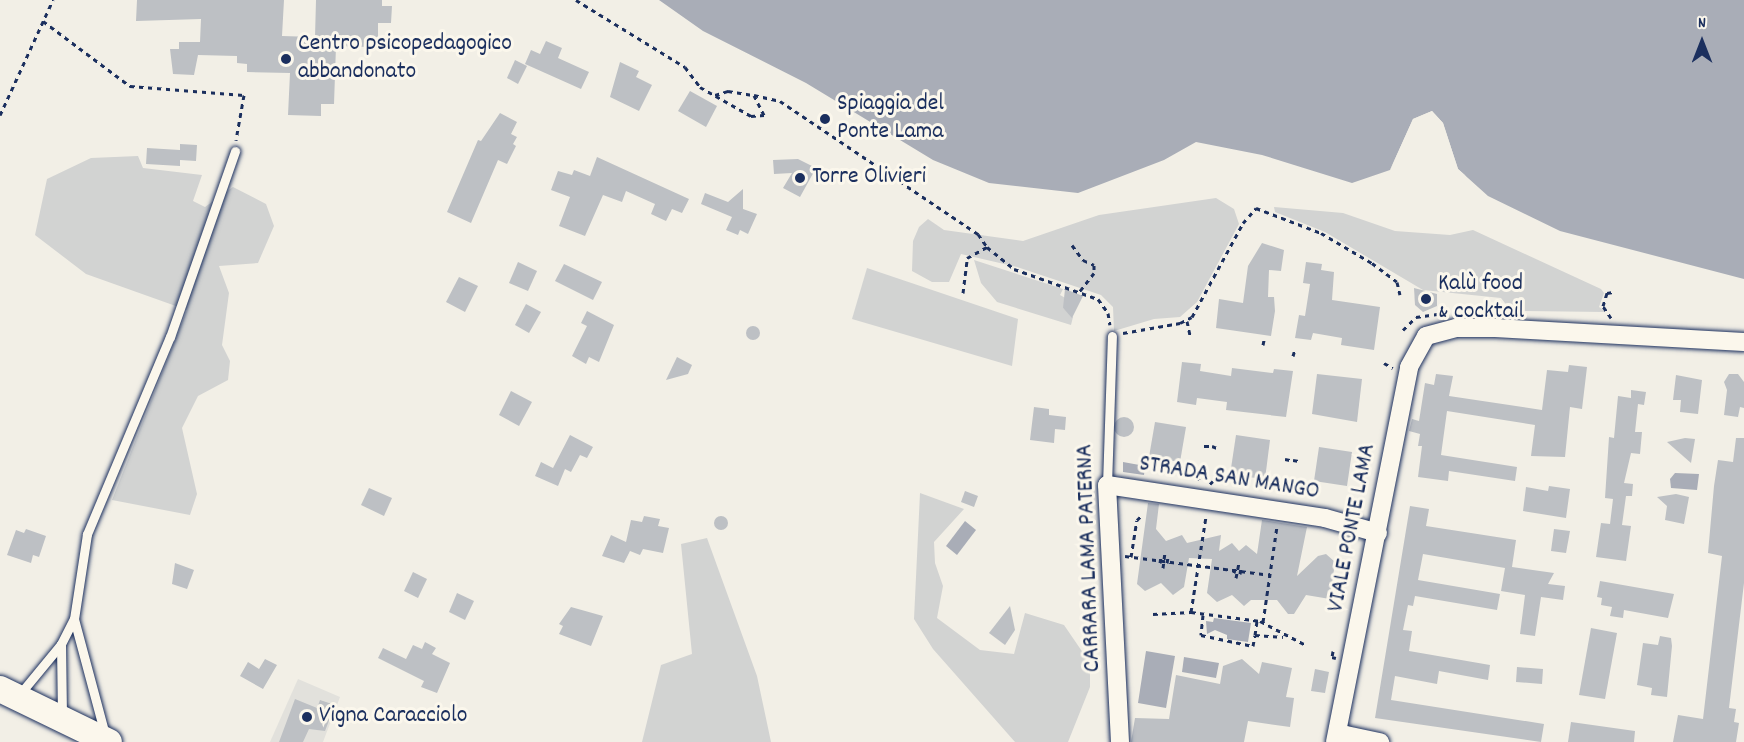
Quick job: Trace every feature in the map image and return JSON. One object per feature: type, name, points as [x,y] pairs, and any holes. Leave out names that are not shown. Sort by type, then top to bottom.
[{"type":"main road","points":[[8,694],[107,741]]},
{"type":"street","name":"VIALE PONTE LAMA","points":[[1336,741],[1409,367],[1420,343],[1435,331],[1495,328],[1744,342]]},
{"type":"street","name":"STRADA SAN MANGO","points":[[1107,485],[1325,518],[1378,533]]},
{"type":"street","name":"CARRARA LAMA PATERNA","points":[[1107,485],[1120,742]]},
{"type":"street","points":[[1336,741],[1346,735],[1380,742]]},
{"type":"lane","points":[[8,694],[61,644],[74,619],[87,534],[170,338],[235,150]]},
{"type":"lane","name":"CARRARA LAMA PATERNA","points":[[1107,485],[1113,336]]},
{"type":"lane","points":[[74,619],[107,741]]},
{"type":"lane","points":[[61,644],[62,720]]},
{"type":"path","points":[[0,115],[52,0]]},
{"type":"path","points":[[576,0],[685,67],[700,87],[751,116],[764,115],[754,95]]},
{"type":"path","points":[[43,21],[130,86],[244,95],[235,150]]},
{"type":"path","points":[[714,95],[728,91],[780,102],[978,234],[987,247],[1014,269],[1079,292],[1104,304],[1113,336],[1187,321]]},
{"type":"path","points":[[1190,335],[1187,321],[1243,223],[1256,208],[1321,233],[1372,263],[1397,282],[1400,295]]},
{"type":"path","points":[[1072,245],[1083,260],[1094,265],[1094,273],[1079,292]]},
{"type":"path","points":[[963,293],[967,258],[987,247]]},
{"type":"path","points":[[1613,292],[1607,293],[1603,306],[1613,322]]},
{"type":"path","points":[[1403,330],[1416,317]]},
{"type":"path","points":[[1263,345],[1264,340]]},
{"type":"path","points":[[1293,356],[1295,350]]},
{"type":"path","points":[[1384,363],[1394,369]]},
{"type":"path","points":[[1208,446],[1217,448]]},
{"type":"path","points":[[1289,460],[1299,461]]},
{"type":"path","points":[[1197,476],[1200,482]]},
{"type":"path","points":[[1210,484],[1215,479]]},
{"type":"path","points":[[1191,612],[1207,510]]},
{"type":"path","points":[[1131,557],[1137,520],[1142,515]]},
{"type":"path","points":[[1263,622],[1271,575],[1276,520]]},
{"type":"path","points":[[1163,568],[1165,551]]},
{"type":"path","points":[[1120,556],[1271,575]]},
{"type":"path","points":[[1236,578],[1239,562]]},
{"type":"path","points":[[1153,614],[1191,612],[1257,620],[1286,638]]},
{"type":"path","points":[[1203,615],[1201,635],[1253,646],[1257,620]]},
{"type":"path","points":[[1255,635],[1286,638],[1306,645]]},
{"type":"path","points":[[1333,651],[1332,657],[1336,658]]},
{"type":"shaded area","points":[[659,0],[1744,0],[1744,279],[1560,231],[1488,196],[1458,169],[1443,123],[1432,111],[1413,119],[1390,170],[1352,183],[1262,155],[1196,142],[1164,160],[1078,193],[989,183],[933,160],[806,83],[703,31]]},
{"type":"shaded area","points":[[138,156],[143,168],[202,175],[193,201],[205,207],[233,187],[266,204],[274,226],[258,263],[219,266],[229,293],[222,345],[230,361],[228,380],[198,396],[182,428],[197,494],[190,515],[112,500],[187,310],[86,274],[35,235],[47,179],[91,158]]},
{"type":"shaded area","points":[[1216,198],[1234,209],[1239,224],[1197,302],[1180,317],[1154,319],[1114,331],[1113,307],[1101,295],[1017,267],[961,254],[949,282],[932,282],[912,271],[913,241],[919,227],[928,219],[944,230],[1023,241],[1099,215]]},
{"type":"shaded area","points":[[1274,207],[1343,213],[1395,231],[1450,235],[1473,230],[1601,289],[1604,293],[1599,307],[1606,312],[1522,311],[1508,307],[1501,298],[1423,290],[1325,232],[1275,212]]},
{"type":"shaded area","points":[[974,260],[1063,289],[1060,295],[1069,300],[1063,308],[1073,317],[1071,325],[997,302],[981,283]]},
{"type":"shaded area","points":[[867,268],[1018,319],[1012,366],[852,319]]},
{"type":"shaded area","points":[[1123,462],[1145,466],[1144,475],[1123,472]]},
{"type":"shaded area","points":[[1675,473],[1699,474],[1697,490],[1671,488],[1670,479]]},
{"type":"shaded area","points":[[920,493],[964,509],[934,542],[935,563],[943,586],[937,618],[980,650],[1014,654],[1025,613],[1064,625],[1090,663],[1090,687],[1068,742],[1015,742],[933,649],[914,619]]},
{"type":"shaded area","points":[[965,521],[976,530],[957,555],[946,546]]},
{"type":"shaded area","points":[[707,538],[757,676],[771,742],[642,742],[661,665],[692,654],[681,544]]},
{"type":"shaded area","points":[[1214,618],[1251,623],[1248,642],[1227,639],[1227,635],[1215,630],[1207,634],[1206,621],[1213,622]]},
{"type":"shaded area","points":[[1146,651],[1175,656],[1166,708],[1138,703]]},
{"type":"shaded area","points":[[1184,657],[1219,663],[1216,678],[1182,672]]},
{"type":"shaded area","points":[[298,679],[340,697],[323,742],[270,742]]},
{"type":"pier","points":[[1432,111],[1443,123],[1458,169],[1466,176],[1455,170],[1441,124],[1431,115],[1415,121],[1390,170],[1413,119]]},
{"type":"building","name":"Centro psicopedagogico abbandonato","points":[[137,0],[284,0],[282,36],[315,37],[316,0],[382,0],[382,6],[392,6],[391,23],[378,23],[378,39],[369,38],[368,47],[336,46],[334,104],[321,104],[321,116],[288,115],[290,73],[247,72],[247,64],[237,63],[237,56],[198,55],[194,75],[173,74],[170,49],[179,49],[179,42],[200,42],[201,19],[136,21]]},
{"type":"building","points":[[546,41],[562,48],[558,58],[589,72],[581,89],[525,64],[531,50],[540,54]]},
{"type":"building","points":[[515,60],[527,66],[518,84],[507,78]]},
{"type":"building","points":[[620,62],[639,71],[636,77],[652,85],[639,111],[610,97]]},
{"type":"building","points":[[690,91],[717,106],[706,127],[678,111]]},
{"type":"building","points":[[500,113],[517,122],[511,134],[517,137],[513,144],[516,146],[507,164],[498,160],[471,223],[447,212],[478,140],[481,141]]},
{"type":"building","points":[[180,144],[197,145],[196,161],[180,160],[180,166],[146,164],[147,148],[180,150]]},
{"type":"building","points":[[597,157],[689,199],[682,213],[672,209],[666,221],[651,214],[655,204],[626,191],[622,202],[603,195],[585,236],[559,226],[570,197],[551,190],[558,171],[572,175],[574,170],[590,176]]},
{"type":"building","name":"Torre Olivieri","points":[[798,159],[816,168],[800,197],[783,188],[792,173],[774,174],[773,160]]},
{"type":"building","points":[[743,189],[743,209],[757,214],[748,234],[740,230],[738,235],[726,230],[732,217],[701,204],[705,193],[728,202]]},
{"type":"building","points":[[1262,243],[1284,250],[1281,271],[1269,270],[1268,297],[1274,297],[1275,311],[1271,336],[1216,328],[1219,299],[1243,303],[1248,266]]},
{"type":"building","points":[[518,262],[537,271],[528,291],[509,283]]},
{"type":"building","points":[[1306,262],[1322,264],[1321,270],[1334,272],[1332,300],[1380,307],[1374,350],[1341,345],[1342,338],[1313,333],[1311,340],[1295,338],[1299,315],[1305,316],[1310,284],[1303,283]]},
{"type":"building","points":[[564,264],[602,282],[593,300],[555,281]]},
{"type":"building","points":[[459,277],[478,286],[465,312],[446,302]]},
{"type":"building","name":"Kalù food & cocktail","points":[[1414,288],[1437,294],[1437,306],[1423,312],[1415,305]]},
{"type":"building","points":[[1065,289],[1083,296],[1072,318],[1063,308]]},
{"type":"building","points":[[526,304],[541,312],[529,333],[515,325]]},
{"type":"building","points":[[587,311],[614,325],[599,362],[589,357],[586,364],[572,356],[587,326],[581,323]]},
{"type":"building","points":[[753,326],[758,328],[760,333],[758,338],[753,340],[748,338],[746,333],[748,328]]},
{"type":"building","points":[[677,357],[692,365],[688,374],[666,380]]},
{"type":"building","points":[[1182,362],[1201,364],[1200,371],[1231,376],[1232,368],[1273,373],[1274,369],[1293,371],[1286,417],[1226,410],[1227,402],[1197,398],[1196,405],[1177,402]]},
{"type":"building","points":[[1569,365],[1587,367],[1582,409],[1570,407],[1565,457],[1531,456],[1535,425],[1447,411],[1441,455],[1517,467],[1515,481],[1449,471],[1448,481],[1418,477],[1422,446],[1418,446],[1420,434],[1409,431],[1412,419],[1419,421],[1425,383],[1434,385],[1436,374],[1453,376],[1449,396],[1542,410],[1547,370],[1568,372]]},
{"type":"building","points":[[1317,374],[1362,379],[1357,422],[1312,414]]},
{"type":"building","points":[[1729,374],[1738,374],[1744,382],[1744,408],[1740,407],[1738,417],[1724,415],[1727,390],[1724,382]]},
{"type":"building","points":[[1676,375],[1702,380],[1698,414],[1680,412],[1681,400],[1673,400]]},
{"type":"building","points":[[1631,390],[1646,392],[1644,405],[1638,404],[1635,432],[1642,432],[1640,454],[1631,453],[1624,483],[1633,484],[1632,496],[1626,496],[1622,525],[1631,526],[1626,561],[1596,557],[1601,523],[1610,524],[1613,499],[1605,498],[1609,437],[1614,438],[1618,396],[1631,398]]},
{"type":"building","points":[[511,391],[532,402],[519,426],[499,415]]},
{"type":"building","points":[[1034,407],[1049,409],[1049,415],[1066,417],[1065,430],[1055,429],[1054,443],[1030,440]]},
{"type":"building","points":[[1124,417],[1131,420],[1134,427],[1131,434],[1124,437],[1117,434],[1114,427],[1117,420]]},
{"type":"building","points":[[1155,422],[1186,427],[1180,462],[1149,457]]},
{"type":"building","points":[[570,435],[593,447],[587,458],[580,455],[571,472],[565,469],[558,486],[535,476],[541,462],[553,468]]},
{"type":"building","points":[[1236,435],[1270,440],[1265,479],[1230,475]]},
{"type":"building","points":[[1685,438],[1695,439],[1691,463],[1667,442]]},
{"type":"building","points":[[1736,438],[1744,438],[1744,583],[1729,708],[1736,709],[1734,722],[1739,723],[1736,742],[1673,742],[1678,715],[1703,719],[1722,556],[1708,553],[1714,486],[1718,460],[1733,462]]},
{"type":"building","points":[[1319,447],[1352,452],[1347,486],[1314,481]]},
{"type":"building","points":[[1549,486],[1570,489],[1566,518],[1523,511],[1526,487],[1548,491]]},
{"type":"building","points":[[369,488],[392,498],[384,516],[361,505]]},
{"type":"building","points":[[965,491],[978,496],[974,507],[961,502]]},
{"type":"building","points":[[1676,494],[1689,497],[1684,524],[1665,520],[1667,506],[1657,497]]},
{"type":"building","points":[[1148,503],[1159,504],[1156,529],[1166,541],[1182,535],[1187,543],[1221,535],[1219,551],[1232,543],[1239,551],[1246,545],[1257,554],[1262,520],[1307,527],[1297,576],[1318,556],[1326,554],[1335,562],[1330,599],[1306,595],[1294,614],[1288,614],[1277,600],[1251,600],[1244,606],[1232,595],[1217,602],[1207,593],[1212,559],[1189,558],[1184,587],[1173,595],[1161,583],[1145,591],[1137,584]]},
{"type":"building","points":[[1410,506],[1429,509],[1426,526],[1516,540],[1512,567],[1554,573],[1548,584],[1565,586],[1563,600],[1541,597],[1535,636],[1520,634],[1525,595],[1501,591],[1505,568],[1423,554],[1418,580],[1500,594],[1497,610],[1415,596],[1413,606],[1408,605],[1403,630],[1412,631],[1409,651],[1490,665],[1488,680],[1439,671],[1437,684],[1395,676],[1391,700],[1544,724],[1541,742],[1375,718]]},
{"type":"building","points":[[644,516],[660,519],[658,526],[669,528],[663,553],[643,549],[640,555],[630,551],[624,563],[602,556],[611,535],[626,542],[631,520],[642,522]]},
{"type":"building","points":[[721,516],[726,518],[728,523],[726,528],[721,530],[716,528],[714,523],[716,518]]},
{"type":"building","points":[[26,529],[46,536],[39,557],[33,555],[31,563],[7,555],[16,530],[24,533]]},
{"type":"building","points":[[1554,529],[1570,531],[1566,553],[1551,551]]},
{"type":"building","points":[[175,563],[194,570],[187,589],[172,584]]},
{"type":"building","points":[[413,572],[427,579],[418,598],[404,591]]},
{"type":"building","points":[[1600,581],[1674,594],[1668,618],[1624,610],[1623,618],[1610,616],[1612,607],[1601,605],[1602,598],[1597,597]]},
{"type":"building","points":[[457,593],[474,601],[465,620],[449,612]]},
{"type":"building","points":[[1010,606],[1015,630],[1005,645],[989,633]]},
{"type":"building","points":[[571,607],[603,616],[591,646],[559,634],[563,626],[559,624]]},
{"type":"building","points":[[1591,628],[1617,633],[1605,699],[1579,695]]},
{"type":"building","points":[[1660,636],[1671,638],[1672,646],[1667,697],[1651,695],[1652,688],[1637,685],[1643,643],[1658,645]]},
{"type":"building","points":[[425,642],[436,648],[432,654],[450,663],[437,693],[421,687],[424,681],[378,658],[383,648],[406,659],[413,645],[422,649]]},
{"type":"building","points":[[265,659],[277,665],[263,689],[240,676],[248,662],[259,669]]},
{"type":"building","points":[[1242,659],[1259,674],[1262,662],[1292,668],[1286,697],[1294,698],[1290,727],[1248,721],[1244,742],[1131,742],[1135,718],[1169,719],[1176,675],[1220,684],[1223,666]]},
{"type":"building","points":[[1517,667],[1543,669],[1542,684],[1516,682]]},
{"type":"building","points":[[1315,669],[1329,672],[1325,693],[1311,691]]},
{"type":"building","points":[[295,699],[317,708],[320,700],[335,705],[325,731],[309,729],[303,742],[279,742]]},
{"type":"building","points":[[1571,722],[1635,731],[1634,742],[1568,742]]},
{"type":"place","name":"Centro psicopedagogico abbandonato","points":[[286,59]]},
{"type":"place","name":"Spiaggia del Ponte Lama","points":[[825,119]]},
{"type":"place","name":"Torre Olivieri","points":[[800,178]]},
{"type":"place","name":"Kalù food & cocktail","points":[[1426,299]]},
{"type":"place","name":"Vigna Caracciolo","points":[[307,717]]}]
